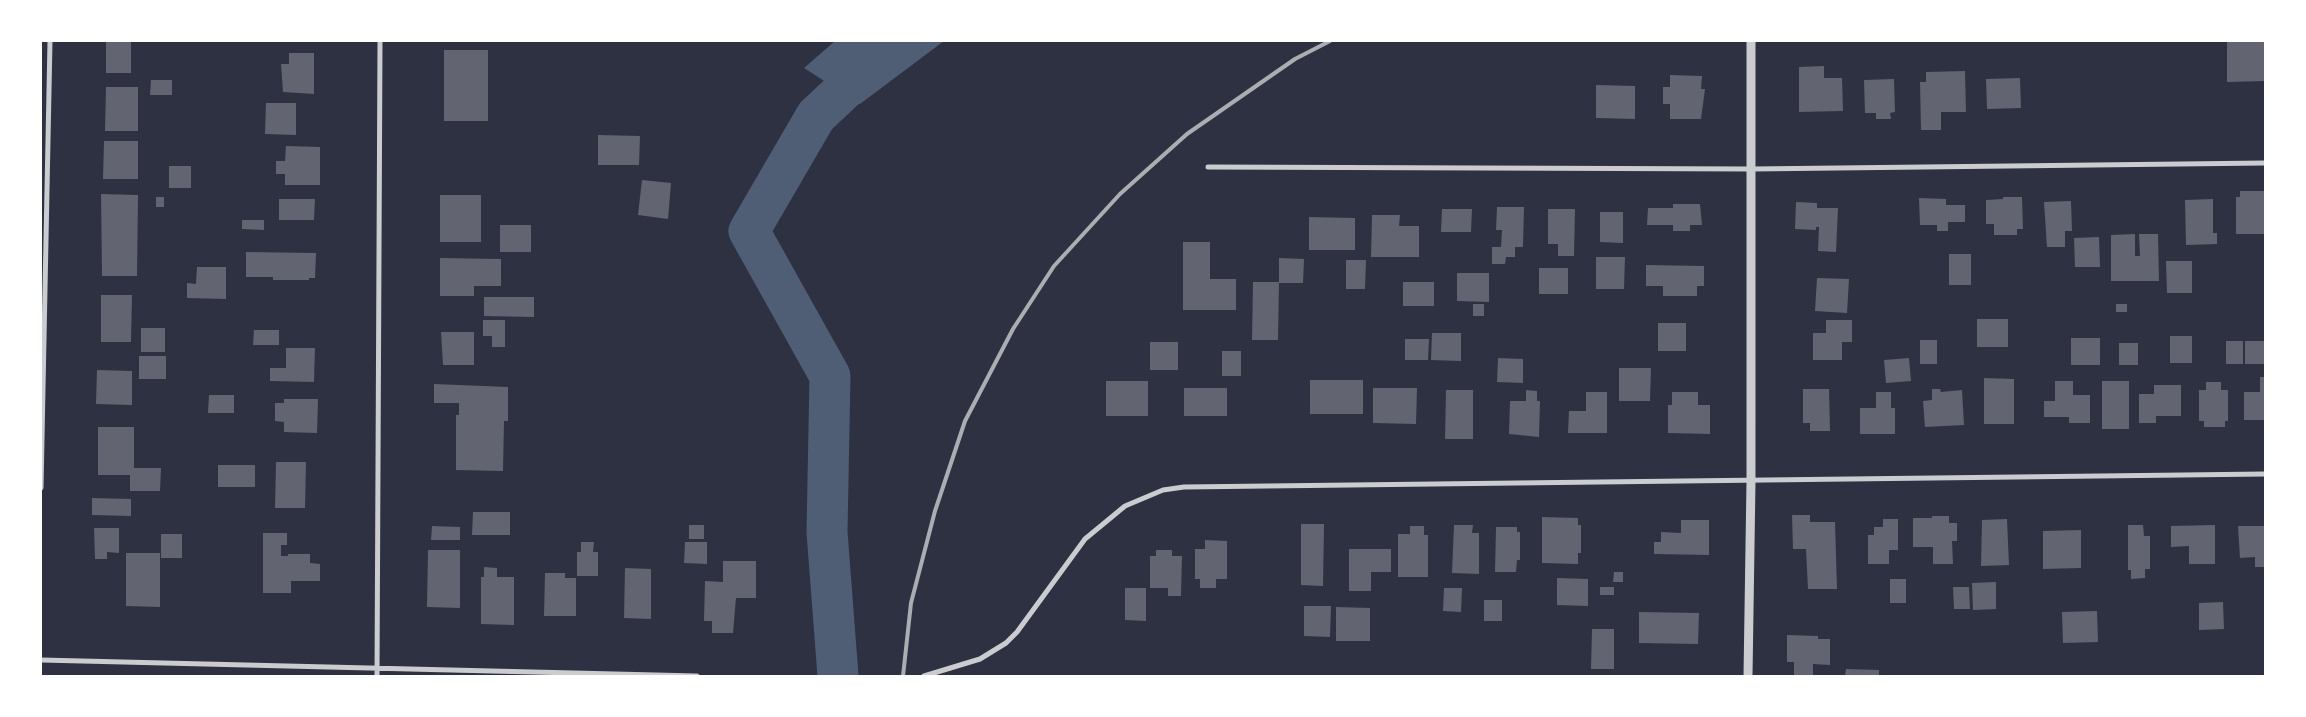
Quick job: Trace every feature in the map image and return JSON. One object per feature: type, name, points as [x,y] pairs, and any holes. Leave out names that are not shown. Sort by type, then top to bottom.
[{"type":"street","points":[[41,488],[50,41]]},
{"type":"street","points":[[377,676],[380,41]]},
{"type":"street","points":[[1748,676],[1751,481],[1751,41]]},
{"type":"street","points":[[1208,167],[1752,169],[2265,164]]},
{"type":"street","points":[[924,676],[980,659],[1006,643],[1021,626],[1085,539],[1125,506],[1163,490],[1184,487],[2265,474]]},
{"type":"street","points":[[41,660],[697,676]]},
{"type":"water","points":[[835,41],[944,41],[860,104],[804,68]]},
{"type":"building","points":[[106,41],[131,41],[131,73],[106,73]]},
{"type":"building","points":[[2227,41],[2265,41],[2265,81],[2227,82]]},
{"type":"building","points":[[444,50],[488,50],[488,121],[444,121]]},
{"type":"building","points":[[289,53],[314,53],[314,94],[283,92],[281,64],[289,64]]},
{"type":"building","points":[[1824,66],[1824,78],[1842,78],[1843,111],[1799,112],[1799,67]]},
{"type":"building","points":[[1965,71],[1966,112],[1941,112],[1941,130],[1921,130],[1920,82],[1926,82],[1926,72]]},
{"type":"building","points":[[1670,75],[1702,76],[1701,89],[1705,89],[1701,119],[1670,119],[1670,104],[1663,104],[1663,87],[1670,87]]},
{"type":"building","points":[[2020,78],[2021,108],[1987,109],[1986,79]]},
{"type":"building","points":[[1894,79],[1895,112],[1890,113],[1891,119],[1876,119],[1876,113],[1865,113],[1864,80]]},
{"type":"building","points":[[151,80],[172,80],[172,95],[150,95]]},
{"type":"building","points":[[1596,85],[1635,86],[1635,119],[1596,118]]},
{"type":"building","points":[[106,87],[138,87],[138,131],[105,131]]},
{"type":"building","points":[[266,103],[296,103],[296,135],[265,134]]},
{"type":"building","points":[[598,135],[640,136],[639,165],[598,165]]},
{"type":"building","points":[[104,141],[138,141],[138,179],[103,179]]},
{"type":"building","points":[[286,146],[320,147],[320,185],[285,185],[285,174],[276,174],[276,161],[285,161]]},
{"type":"building","points":[[169,166],[191,166],[191,188],[169,188]]},
{"type":"building","points":[[642,180],[671,183],[668,219],[638,215]]},
{"type":"building","points":[[2240,191],[2264,191],[2265,234],[2236,234],[2236,197],[2240,197]]},
{"type":"building","points":[[101,194],[138,195],[137,276],[102,276]]},
{"type":"building","points":[[440,195],[481,195],[481,242],[440,242]]},
{"type":"building","points":[[156,197],[164,197],[164,207],[156,207]]},
{"type":"building","points":[[2003,197],[2022,197],[2023,229],[2017,229],[2017,235],[1994,235],[1994,224],[1986,224],[1986,200],[2003,199]]},
{"type":"building","points":[[1919,198],[1946,199],[1946,205],[1965,205],[1965,222],[1948,222],[1948,231],[1937,231],[1937,225],[1920,225]]},
{"type":"building","points":[[279,199],[315,199],[314,220],[279,220]]},
{"type":"building","points":[[2213,199],[2213,233],[2217,233],[2217,244],[2186,245],[2185,200]]},
{"type":"building","points":[[2071,201],[2072,231],[2065,231],[2065,247],[2047,247],[2044,202]]},
{"type":"building","points":[[1796,202],[1817,203],[1817,208],[1838,208],[1836,252],[1818,251],[1819,227],[1816,227],[1816,230],[1795,229]]},
{"type":"building","points":[[1673,204],[1700,204],[1702,225],[1690,225],[1690,231],[1673,231],[1673,225],[1647,225],[1648,208],[1673,208]]},
{"type":"building","points":[[1497,207],[1524,207],[1523,247],[1515,247],[1515,257],[1506,257],[1505,264],[1492,264],[1492,247],[1501,247],[1502,230],[1496,230]]},
{"type":"building","points":[[1442,209],[1472,209],[1471,232],[1441,232]]},
{"type":"building","points":[[1548,209],[1575,209],[1574,256],[1558,256],[1558,244],[1548,244]]},
{"type":"building","points":[[1600,212],[1623,212],[1623,243],[1600,242]]},
{"type":"building","points":[[1372,215],[1400,215],[1399,226],[1419,226],[1419,257],[1371,257]]},
{"type":"building","points":[[1309,217],[1355,218],[1355,250],[1309,250]]},
{"type":"building","points":[[242,220],[264,220],[264,230],[242,229]]},
{"type":"building","points":[[500,225],[531,225],[531,252],[500,252]]},
{"type":"building","points":[[2135,234],[2135,256],[2140,256],[2139,234],[2158,234],[2159,281],[2111,281],[2111,235]]},
{"type":"building","points":[[2099,237],[2100,267],[2075,267],[2074,238]]},
{"type":"building","points":[[1183,242],[1210,242],[1210,279],[1236,279],[1236,310],[1183,310]]},
{"type":"building","points":[[246,252],[316,253],[315,278],[309,278],[309,280],[273,280],[273,277],[246,277]]},
{"type":"building","points":[[1949,254],[1971,254],[1971,285],[1949,285]]},
{"type":"building","points":[[1596,257],[1625,257],[1624,289],[1596,289]]},
{"type":"building","points":[[440,258],[501,259],[501,286],[474,286],[474,296],[440,296]]},
{"type":"building","points":[[1279,258],[1304,259],[1303,283],[1279,283]]},
{"type":"building","points":[[1346,260],[1366,260],[1365,289],[1346,289]]},
{"type":"building","points":[[2166,261],[2192,261],[2192,293],[2167,293]]},
{"type":"building","points":[[1646,265],[1704,266],[1704,286],[1697,286],[1697,296],[1663,296],[1663,286],[1646,286]]},
{"type":"building","points":[[197,267],[226,267],[226,299],[187,298],[187,283],[196,284]]},
{"type":"building","points":[[1539,268],[1568,268],[1568,294],[1539,294]]},
{"type":"building","points":[[1457,273],[1489,273],[1489,302],[1457,301]]},
{"type":"building","points":[[1817,278],[1849,279],[1847,313],[1815,311]]},
{"type":"building","points":[[1253,282],[1279,282],[1278,340],[1252,340]]},
{"type":"building","points":[[1403,282],[1434,282],[1434,306],[1403,306]]},
{"type":"building","points":[[101,295],[132,295],[131,342],[101,342]]},
{"type":"building","points":[[484,297],[534,297],[534,317],[484,316]]},
{"type":"building","points":[[1473,304],[1484,304],[1484,316],[1473,316]]},
{"type":"building","points":[[2116,304],[2127,304],[2127,312],[2116,312]]},
{"type":"building","points":[[1977,319],[2008,319],[2008,347],[1977,347]]},
{"type":"building","points":[[483,320],[505,320],[505,347],[492,347],[492,336],[483,336]]},
{"type":"building","points":[[1826,320],[1852,320],[1852,342],[1842,342],[1842,360],[1813,360],[1813,333],[1826,333]]},
{"type":"building","points":[[1658,323],[1686,323],[1686,351],[1658,351]]},
{"type":"building","points":[[141,328],[165,328],[165,352],[141,352]]},
{"type":"building","points":[[254,330],[279,330],[279,345],[253,345]]},
{"type":"building","points":[[441,332],[474,332],[474,365],[443,365]]},
{"type":"building","points":[[1432,333],[1461,333],[1461,361],[1431,360]]},
{"type":"building","points":[[2170,336],[2192,336],[2192,363],[2170,363]]},
{"type":"building","points":[[2071,338],[2100,338],[2100,365],[2071,365]]},
{"type":"building","points":[[1405,339],[1429,339],[1428,360],[1405,360]]},
{"type":"building","points":[[1920,340],[1937,340],[1937,364],[1920,364]]},
{"type":"building","points":[[2226,341],[2243,341],[2243,364],[2226,364]]},
{"type":"building","points":[[2245,341],[2265,341],[2265,364],[2245,364]]},
{"type":"building","points":[[1150,342],[1178,342],[1178,370],[1150,370]]},
{"type":"building","points":[[2119,343],[2138,343],[2138,365],[2119,365]]},
{"type":"building","points":[[286,348],[315,348],[314,382],[270,381],[270,368],[286,368]]},
{"type":"building","points":[[1222,351],[1241,351],[1241,376],[1222,376]]},
{"type":"building","points":[[139,356],[166,356],[166,379],[139,379]]},
{"type":"building","points":[[1498,358],[1523,359],[1523,383],[1497,382]]},
{"type":"building","points":[[1909,358],[1911,381],[1886,383],[1884,360]]},
{"type":"building","points":[[1619,368],[1651,368],[1650,401],[1619,401]]},
{"type":"building","points":[[97,370],[132,371],[132,405],[96,404]]},
{"type":"building","points":[[2260,377],[2265,377],[2265,420],[2244,420],[2244,392],[2260,392]]},
{"type":"building","points":[[1984,378],[2014,379],[2014,424],[1984,424]]},
{"type":"building","points":[[1310,380],[1363,380],[1363,414],[1310,414]]},
{"type":"building","points":[[1106,381],[1148,381],[1148,416],[1106,416]]},
{"type":"building","points":[[2055,381],[2073,381],[2073,395],[2090,395],[2090,423],[2069,423],[2069,417],[2044,417],[2044,401],[2055,401]]},
{"type":"building","points":[[2102,381],[2129,381],[2129,429],[2102,429]]},
{"type":"building","points":[[2206,382],[2221,382],[2221,390],[2228,390],[2228,421],[2225,421],[2225,427],[2204,427],[2204,421],[2199,421],[2199,390],[2206,390]]},
{"type":"building","points":[[434,384],[508,387],[508,421],[504,421],[503,471],[456,470],[456,415],[459,415],[459,403],[434,403]]},
{"type":"building","points":[[2154,385],[2181,385],[2181,416],[2156,416],[2156,423],[2139,423],[2139,394],[2154,394]]},
{"type":"building","points":[[1184,388],[1227,388],[1227,416],[1184,416]]},
{"type":"building","points":[[1373,388],[1417,388],[1416,424],[1373,423]]},
{"type":"building","points":[[1803,389],[1829,389],[1830,431],[1810,431],[1810,423],[1803,423]]},
{"type":"building","points":[[1932,389],[1940,389],[1941,392],[1962,390],[1964,425],[1925,427],[1923,401],[1932,400]]},
{"type":"building","points":[[1446,390],[1473,390],[1473,439],[1445,439]]},
{"type":"building","points":[[1526,390],[1537,391],[1537,401],[1540,401],[1539,437],[1509,434],[1510,401],[1526,401]]},
{"type":"building","points":[[1586,392],[1607,392],[1607,433],[1568,433],[1569,411],[1586,411]]},
{"type":"building","points":[[1672,392],[1698,392],[1698,405],[1710,405],[1710,434],[1668,433],[1668,405],[1672,405]]},
{"type":"building","points":[[1876,392],[1891,392],[1891,408],[1895,408],[1895,434],[1860,434],[1860,408],[1876,408]]},
{"type":"building","points":[[209,395],[234,395],[234,413],[208,413]]},
{"type":"building","points":[[284,399],[318,399],[317,433],[284,432],[284,422],[275,421],[275,403],[284,403]]},
{"type":"building","points":[[98,427],[134,427],[134,468],[161,468],[160,491],[130,491],[130,475],[98,475]]},
{"type":"building","points":[[276,462],[306,462],[305,508],[275,508]]},
{"type":"building","points":[[218,465],[255,465],[255,487],[218,487]]},
{"type":"building","points":[[92,498],[131,499],[131,516],[92,515]]},
{"type":"building","points":[[473,512],[510,512],[510,535],[472,535]]},
{"type":"building","points":[[1792,515],[1810,515],[1810,522],[1835,522],[1837,589],[1808,589],[1806,549],[1793,549]]},
{"type":"building","points":[[1932,516],[1949,516],[1949,523],[1957,523],[1957,541],[1952,541],[1953,564],[1933,564],[1933,547],[1913,547],[1913,518],[1932,518]]},
{"type":"building","points":[[1542,517],[1578,518],[1578,525],[1581,525],[1581,553],[1578,553],[1578,564],[1542,563]]},
{"type":"building","points":[[1883,519],[1898,519],[1898,550],[1889,550],[1889,564],[1868,564],[1868,535],[1874,535],[1874,527],[1883,527]]},
{"type":"building","points":[[2007,519],[2009,565],[1981,566],[1982,520]]},
{"type":"building","points":[[1681,520],[1709,520],[1709,555],[1654,554],[1654,542],[1661,542],[1661,532],[1681,533]]},
{"type":"building","points":[[1301,524],[1324,524],[1323,586],[1301,585]]},
{"type":"building","points":[[689,525],[704,525],[704,539],[689,539]]},
{"type":"building","points":[[1454,525],[1473,525],[1472,533],[1479,533],[1479,574],[1452,573]]},
{"type":"building","points":[[2128,525],[2143,525],[2144,536],[2150,536],[2150,569],[2145,569],[2145,578],[2131,579],[2131,570],[2128,570]]},
{"type":"building","points":[[2215,525],[2215,564],[2189,564],[2189,546],[2171,547],[2171,526]]},
{"type":"building","points":[[432,526],[460,527],[460,540],[431,540]]},
{"type":"building","points":[[1410,526],[1424,526],[1424,535],[1428,535],[1428,577],[1398,577],[1398,534],[1410,534]]},
{"type":"building","points":[[2238,526],[2265,526],[2265,567],[2255,567],[2255,557],[2240,558]]},
{"type":"building","points":[[1496,527],[1517,527],[1517,532],[1520,532],[1520,560],[1517,560],[1516,572],[1495,572]]},
{"type":"building","points":[[94,528],[119,528],[119,553],[107,552],[107,559],[95,559]]},
{"type":"building","points":[[2081,530],[2081,568],[2043,569],[2043,531]]},
{"type":"building","points":[[263,533],[287,533],[287,545],[281,545],[281,556],[288,556],[288,554],[310,554],[310,563],[320,564],[320,581],[291,581],[291,593],[263,593]]},
{"type":"building","points":[[161,534],[182,534],[182,558],[161,558]]},
{"type":"building","points":[[1205,540],[1227,541],[1227,579],[1216,579],[1216,588],[1200,588],[1200,579],[1195,579],[1195,549],[1205,549]]},
{"type":"building","points":[[581,542],[594,542],[593,552],[598,552],[598,576],[577,576],[577,552],[581,552]]},
{"type":"building","points":[[685,542],[707,542],[707,564],[684,563]]},
{"type":"building","points":[[1349,549],[1391,549],[1391,572],[1371,572],[1371,591],[1349,591]]},
{"type":"building","points":[[428,550],[460,550],[460,608],[427,607]]},
{"type":"building","points":[[1156,550],[1172,550],[1172,556],[1182,556],[1181,596],[1168,596],[1168,588],[1150,588],[1150,556],[1156,556]]},
{"type":"building","points":[[126,553],[160,553],[160,607],[126,606]]},
{"type":"building","points":[[723,561],[756,561],[756,598],[736,598],[733,633],[712,633],[712,621],[704,621],[705,581],[723,582]]},
{"type":"building","points":[[484,567],[497,568],[497,577],[514,577],[514,625],[481,624],[481,577],[484,577]]},
{"type":"building","points":[[625,568],[651,569],[651,619],[624,618]]},
{"type":"building","points":[[1614,572],[1623,572],[1623,582],[1613,582]]},
{"type":"building","points":[[545,573],[565,573],[565,578],[576,578],[576,616],[544,616]]},
{"type":"building","points":[[1557,578],[1588,579],[1588,606],[1557,605]]},
{"type":"building","points":[[1890,579],[1906,579],[1906,603],[1890,603]]},
{"type":"building","points":[[1996,582],[1996,609],[1973,610],[1972,583]]},
{"type":"building","points":[[1600,587],[1614,587],[1614,595],[1600,595]]},
{"type":"building","points":[[1953,587],[1969,587],[1970,609],[1954,609]]},
{"type":"building","points":[[1125,588],[1146,588],[1146,621],[1125,620]]},
{"type":"building","points":[[1444,588],[1462,588],[1461,612],[1443,611]]},
{"type":"building","points":[[1484,600],[1502,600],[1502,621],[1484,621]]},
{"type":"building","points":[[2223,602],[2224,629],[2199,630],[2199,603]]},
{"type":"building","points":[[1304,606],[1331,606],[1330,637],[1304,636]]},
{"type":"building","points":[[1336,607],[1370,608],[1370,641],[1336,641]]},
{"type":"building","points":[[2097,611],[2098,642],[2063,643],[2062,612]]},
{"type":"building","points":[[1639,612],[1699,613],[1698,644],[1639,643]]},
{"type":"building","points":[[1592,629],[1614,629],[1614,669],[1591,669]]},
{"type":"building","points":[[1787,635],[1818,636],[1818,639],[1830,639],[1830,665],[1813,664],[1813,676],[1794,676],[1794,662],[1787,662]]},
{"type":"building","points":[[1846,669],[1879,670],[1879,676],[1845,676]]},
{"type":"waterway","points":[[838,676],[827,532],[830,376],[749,231],[816,116],[896,41]]},
{"type":"railway","points":[[903,676],[911,603],[935,511],[965,421],[1013,329],[1054,266],[1120,194],[1187,134],[1295,59],[1330,41]]}]
